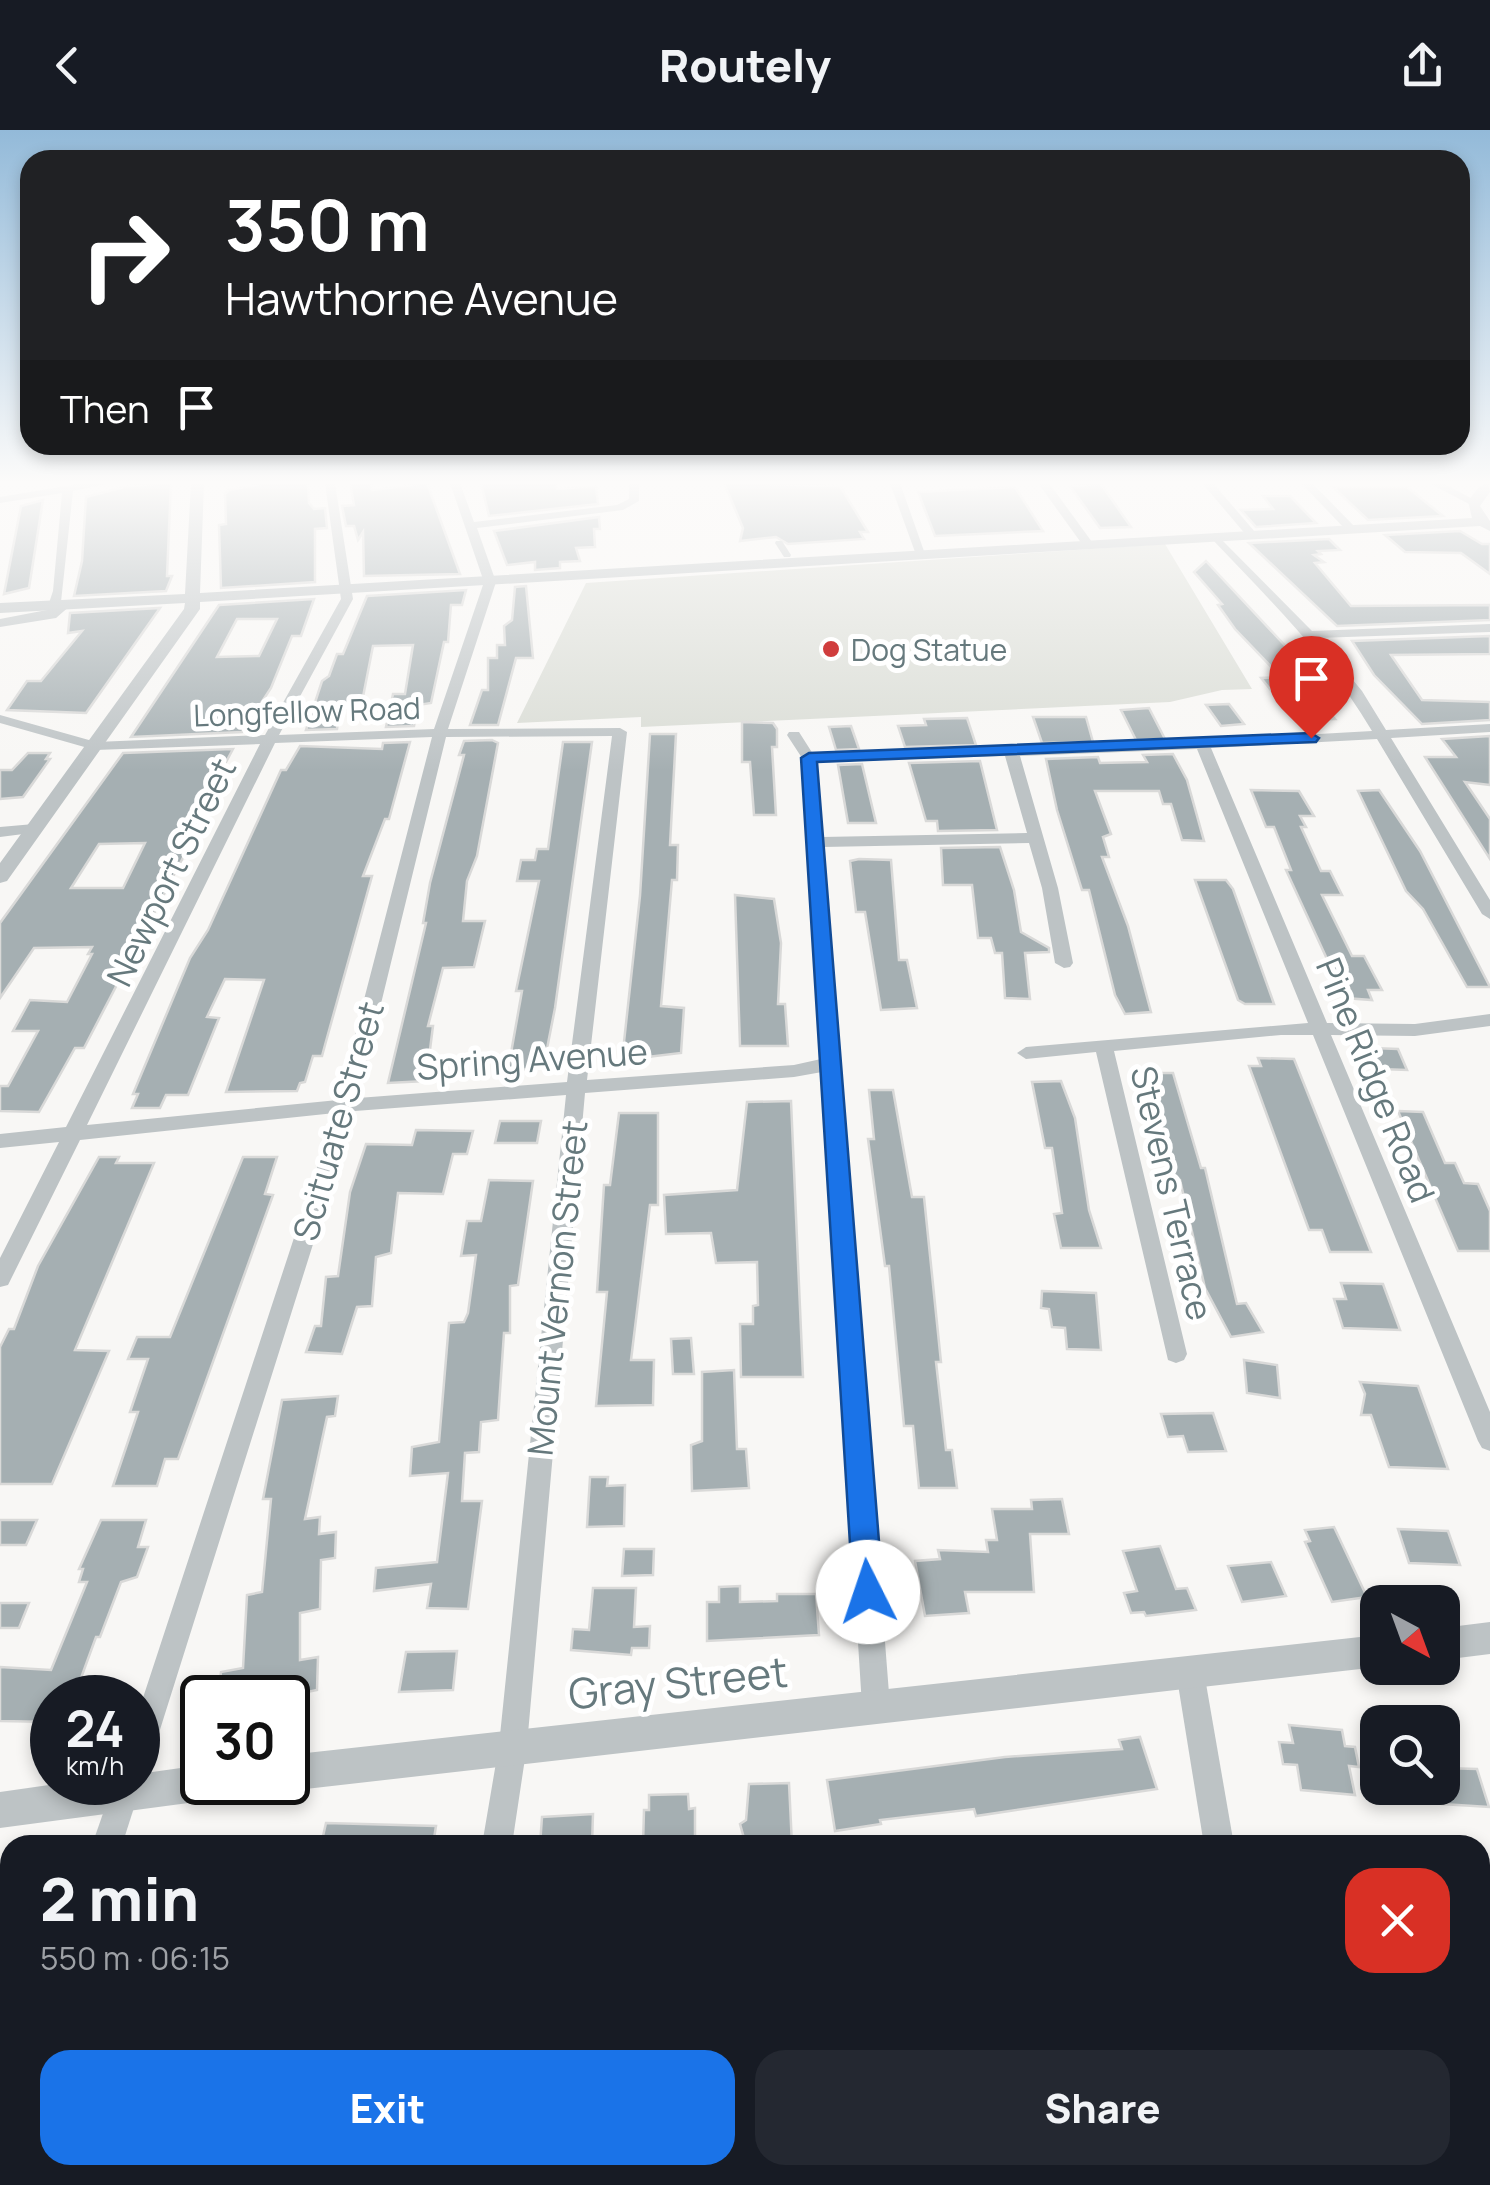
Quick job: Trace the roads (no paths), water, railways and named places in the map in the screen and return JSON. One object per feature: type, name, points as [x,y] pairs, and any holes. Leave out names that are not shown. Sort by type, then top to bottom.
[{"type":"street","points":[[0,623],[52,615],[59,605],[60,579]]},
{"type":"street","points":[[0,877],[190,613],[195,579]]},
{"type":"street","points":[[345,579],[347,590]]},
{"type":"street","points":[[0,608],[535,579]]},
{"type":"street","points":[[1256,579],[1342,673],[1383,734],[1490,914]]},
{"type":"street","name":"Scituate Street","points":[[160,1687],[346,1108],[440,733],[490,582]]},
{"type":"street","name":"Newport Street","points":[[0,1279],[270,741],[346,599],[347,590]]},
{"type":"street","points":[[1309,635],[1490,628]]},
{"type":"street","name":"Longfellow Road","points":[[0,719],[95,746],[440,733],[620,732]]},
{"type":"street","points":[[809,758],[1202,744],[1490,728]]},
{"type":"street","name":"Mount Vernon Street","points":[[499,1835],[513,1746],[576,1089],[620,732]]},
{"type":"street","points":[[794,735],[809,758],[876,1706]]},
{"type":"street","name":"Pine Ridge Road","points":[[1202,744],[1490,1441]]},
{"type":"street","points":[[1011,751],[1032,838],[1050,888],[1064,963]]},
{"type":"street","points":[[0,832],[34,829]]},
{"type":"street","points":[[816,842],[1032,838]]},
{"type":"street","points":[[1026,1053],[1320,1028],[1416,1030],[1490,1020]]},
{"type":"street","name":"Stevens Terrace","points":[[1104,1047],[1176,1354]]},
{"type":"street","name":"Spring Avenue","points":[[0,1141],[794,1071],[829,1064]]},
{"type":"street","points":[[1460,1642],[1490,1638]]},
{"type":"street","name":"Gray Street","points":[[310,1770],[1360,1653]]},
{"type":"street","points":[[1190,1672],[1218,1835]]},
{"type":"street","points":[[0,1810],[30,1805]]},
{"type":"street","points":[[111,1835],[121,1805]]},
{"type":"place","name":"Dog Statue","points":[[831,649]]}]
